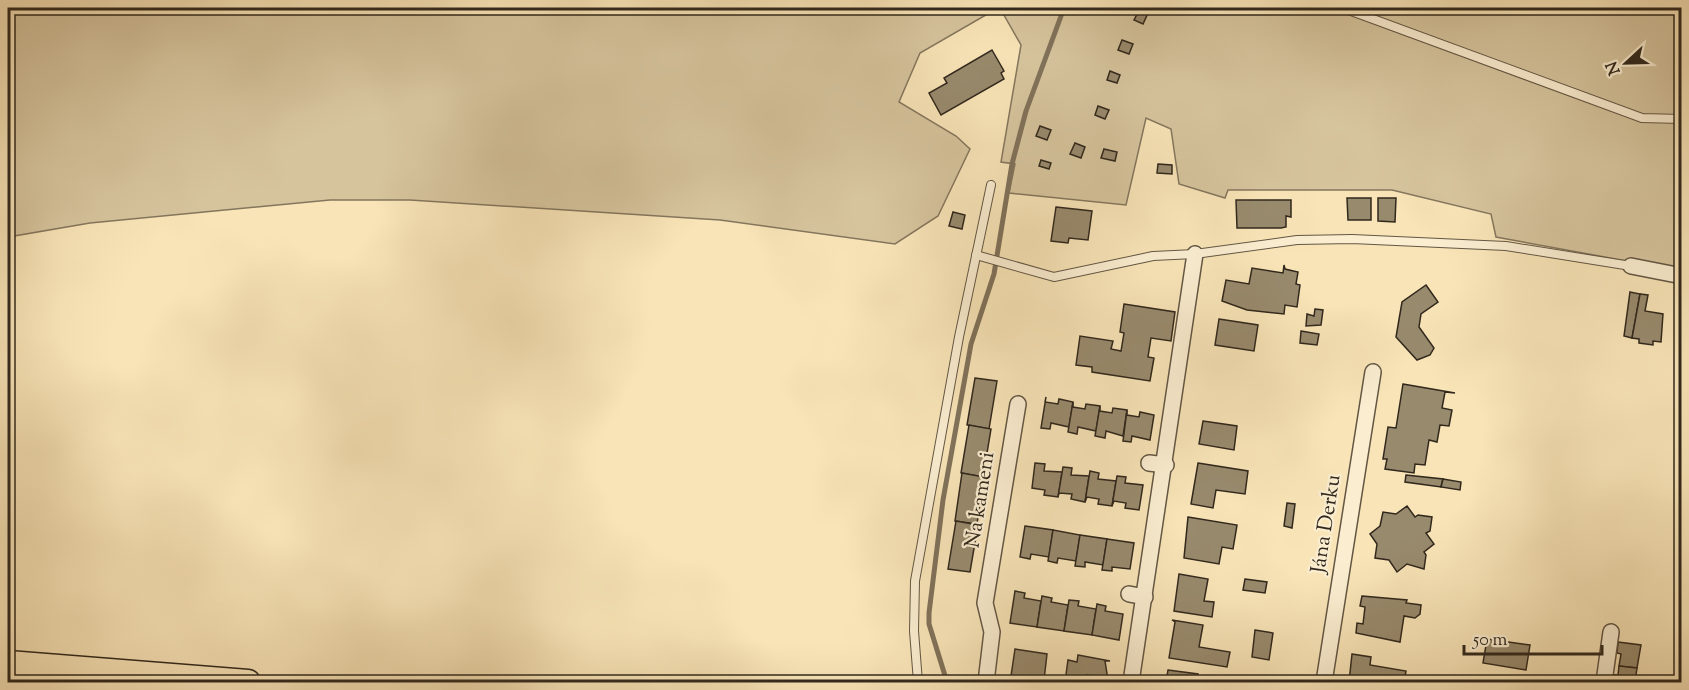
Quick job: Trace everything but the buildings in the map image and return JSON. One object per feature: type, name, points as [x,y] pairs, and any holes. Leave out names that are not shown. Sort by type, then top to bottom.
[{"type":"main road","points":[[8,663],[248,682]]},
{"type":"street","points":[[1131,682],[1166,465],[1195,254]]},
{"type":"street","points":[[1631,266],[1682,276]]},
{"type":"street","name":"Jána Derku","points":[[1324,682],[1373,372]]},
{"type":"street","name":"Na kameni","points":[[986,682],[992,632],[985,603],[1018,404]]},
{"type":"street","points":[[1149,463],[1166,465]]},
{"type":"street","points":[[1129,594],[1145,597]]},
{"type":"street","points":[[1604,682],[1611,632]]},
{"type":"lane","points":[[1343,8],[1642,118],[1682,119]]},
{"type":"lane","points":[[918,682],[914,631],[915,580],[934,465],[991,185]]},
{"type":"lane","points":[[976,255],[1054,277],[1131,259],[1195,254],[1297,240],[1352,239],[1506,246],[1631,266]]},
{"type":"shaded area","points":[[8,8],[998,8],[920,53],[899,102],[956,136],[970,149],[938,216],[895,244],[720,220],[410,200],[330,200],[90,223],[8,237]]},
{"type":"shaded area","points":[[1000,8],[1681,8],[1681,271],[1496,237],[1491,214],[1392,190],[1228,190],[1225,198],[1179,184],[1171,129],[1146,118],[1126,205],[1009,193],[1015,164],[1001,162],[1021,45]]},
{"type":"waterway","points":[[947,682],[929,624],[943,500],[971,344],[994,274],[1012,164],[1026,111],[1064,8]]}]
